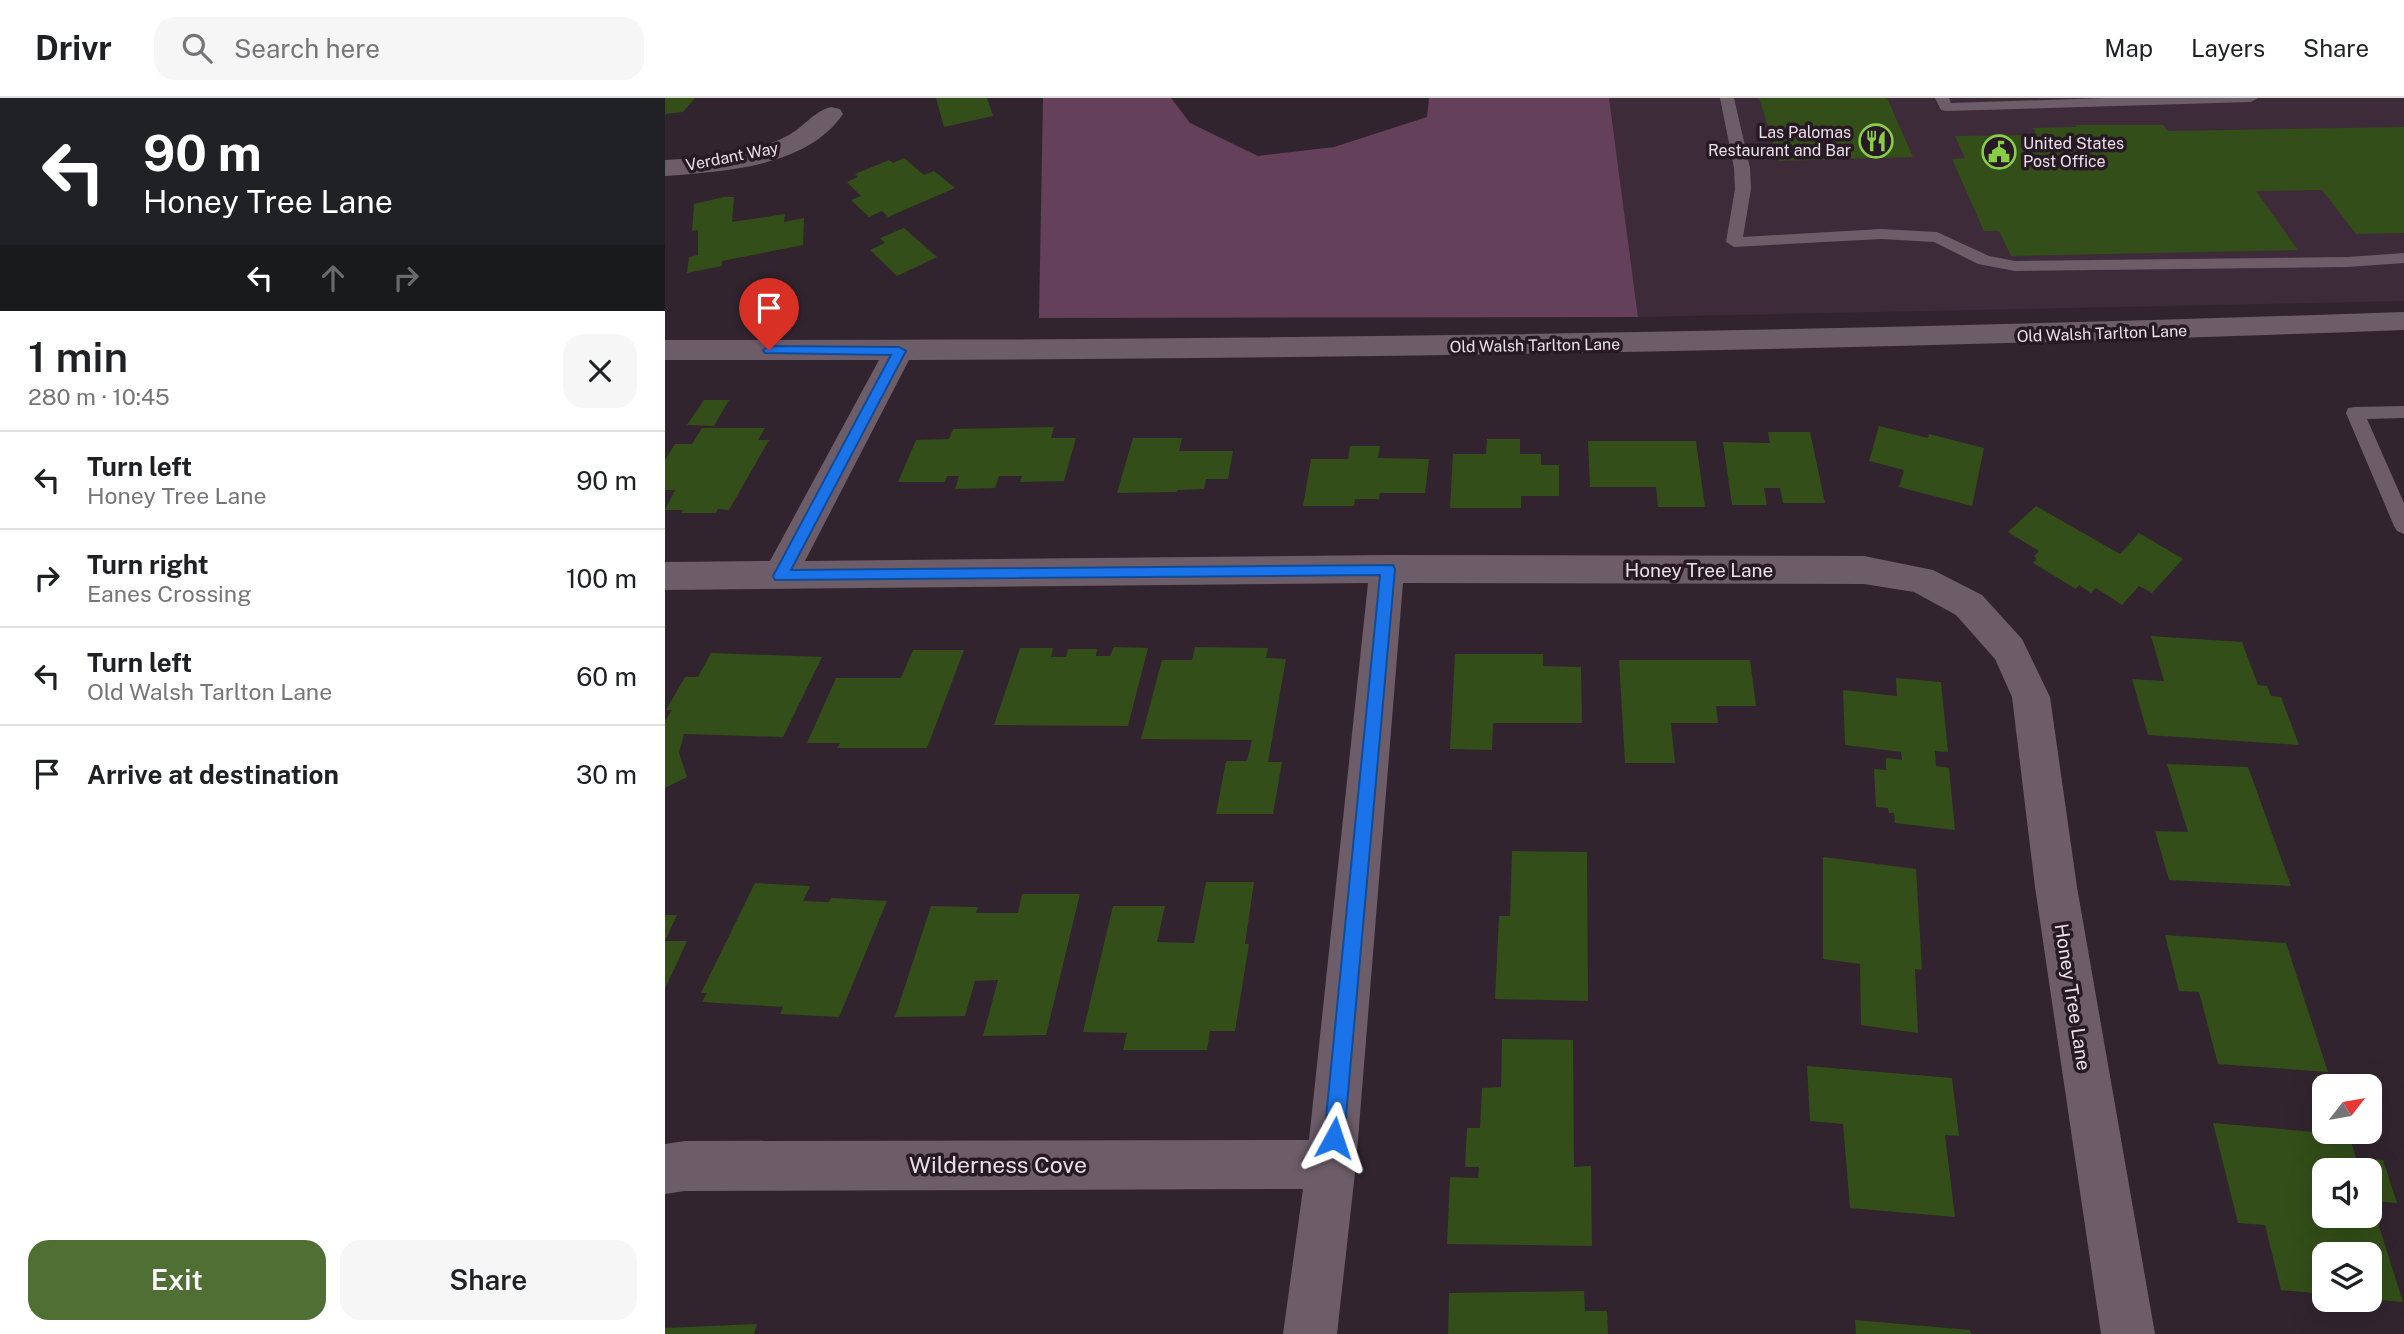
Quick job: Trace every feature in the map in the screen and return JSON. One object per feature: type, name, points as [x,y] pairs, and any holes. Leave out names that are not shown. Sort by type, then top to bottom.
[{"type":"street","name":"Verdant Way","points":[[665,168],[719,162],[776,150],[799,140],[831,114]]},
{"type":"street","name":"Old Walsh Tarlton Lane","points":[[665,350],[899,351],[1723,343],[2056,335],[2404,321]]},
{"type":"street","points":[[780,576],[899,351]]},
{"type":"street","points":[[1310,1334],[1331,1164],[1387,569]]},
{"type":"street","name":"Honey Tree Lane","points":[[665,576],[1387,569],[1864,570],[1921,580],[1969,605],[2009,650],[2031,697],[2056,887],[2128,1334]]},
{"type":"street","name":"Wilderness Cove","points":[[665,1169],[698,1166],[1331,1164]]},
{"type":"lane","points":[[1727,98],[1742,168],[1743,189],[1734,242],[1881,234],[1937,237],[1984,260],[2015,266],[2321,262],[2404,258]]},
{"type":"lane","points":[[1942,98],[1946,107],[2251,98]]},
{"type":"lane","points":[[2404,412],[2355,413],[2404,526]]},
{"type":"shaded area","points":[[1043,98],[1171,98],[1190,123],[1258,156],[1334,147],[1427,117],[1429,98],[1609,98],[1638,317],[1039,318]]},
{"type":"shaded area","points":[[1609,98],[2404,98],[2404,301],[1638,317]]},
{"type":"building","points":[[665,98],[695,98],[683,112],[665,114]]},
{"type":"building","points":[[936,98],[987,98],[993,116],[944,127]]},
{"type":"building","points":[[1759,98],[1887,98],[1913,157],[1779,161]]},
{"type":"building","points":[[2075,125],[2163,125],[2168,131],[2404,127],[2404,233],[2356,234],[2322,190],[2256,191],[2298,250],[2011,256],[1999,231],[1984,231],[1952,159],[1965,158],[1955,136],[2037,135],[2033,128],[2077,127]]},
{"type":"building","points":[[904,158],[924,175],[934,171],[955,188],[888,217],[882,211],[869,217],[851,200],[861,196],[847,182],[858,177],[855,174],[889,160],[893,163]]},
{"type":"building","points":[[734,197],[732,222],[785,214],[784,222],[804,218],[803,245],[722,261],[722,266],[687,273],[689,257],[698,255],[698,230],[692,231],[694,204]]},
{"type":"building","points":[[904,228],[937,257],[897,276],[870,250],[885,243],[880,238]]},
{"type":"building","points":[[704,400],[729,400],[714,426],[687,425]]},
{"type":"building","points":[[1879,426],[1928,438],[1929,434],[1984,448],[1972,506],[1899,487],[1904,470],[1869,461]]},
{"type":"building","points":[[1054,427],[1051,438],[1076,438],[1064,481],[1020,482],[1022,476],[999,476],[995,488],[955,489],[959,476],[947,476],[945,482],[898,482],[916,440],[949,439],[953,429]]},
{"type":"building","points":[[702,428],[765,428],[758,440],[769,440],[729,510],[718,509],[716,513],[681,513],[683,510],[665,510],[675,490],[665,490],[665,460],[675,444],[692,444]]},
{"type":"building","points":[[1768,432],[1810,432],[1825,503],[1783,503],[1780,488],[1764,488],[1767,505],[1732,505],[1723,442],[1770,443]]},
{"type":"building","points":[[1133,438],[1182,438],[1179,451],[1233,451],[1228,479],[1206,479],[1204,489],[1117,493]]},
{"type":"building","points":[[1487,439],[1520,439],[1520,454],[1541,454],[1541,465],[1559,465],[1559,496],[1521,496],[1521,508],[1450,508],[1453,454],[1486,454]]},
{"type":"building","points":[[1588,441],[1696,441],[1705,507],[1658,507],[1656,487],[1590,487]]},
{"type":"building","points":[[1350,446],[1380,446],[1378,458],[1429,459],[1425,493],[1380,493],[1379,499],[1355,499],[1354,506],[1303,506],[1311,459],[1348,459]]},
{"type":"building","points":[[2036,506],[2120,554],[2139,533],[2183,559],[2152,593],[2139,586],[2122,605],[2096,588],[2091,593],[2079,585],[2076,589],[2033,563],[2037,559],[2034,556],[2039,551],[2008,532]]},
{"type":"building","points":[[2151,636],[2242,642],[2258,685],[2267,686],[2271,696],[2281,697],[2299,745],[2148,735],[2132,679],[2164,681]]},
{"type":"building","points":[[1114,647],[1148,648],[1128,726],[994,725],[1020,648],[1053,648],[1051,657],[1066,657],[1068,649],[1097,649],[1096,656],[1110,656]]},
{"type":"building","points":[[1195,647],[1268,648],[1266,658],[1286,659],[1268,762],[1282,762],[1273,814],[1216,814],[1226,761],[1247,761],[1252,740],[1141,739],[1162,660],[1192,660]]},
{"type":"building","points":[[913,650],[964,650],[927,748],[837,748],[840,743],[807,743],[836,678],[901,678]]},
{"type":"building","points":[[711,653],[822,657],[783,737],[684,734],[679,753],[687,777],[665,788],[665,721],[672,710],[666,710],[685,677],[698,677]]},
{"type":"building","points":[[1455,654],[1543,654],[1543,666],[1581,667],[1582,723],[1493,723],[1492,750],[1450,749]]},
{"type":"building","points":[[1619,660],[1750,660],[1756,706],[1716,706],[1718,723],[1671,723],[1675,763],[1625,763]]},
{"type":"building","points":[[1896,678],[1941,682],[1948,752],[1935,751],[1936,766],[1949,768],[1955,830],[1895,823],[1894,813],[1889,813],[1888,808],[1876,807],[1874,769],[1886,770],[1886,758],[1902,760],[1901,752],[1845,745],[1843,690],[1897,696]]},
{"type":"building","points":[[2167,764],[2248,767],[2291,886],[2169,880],[2155,831],[2188,832]]},
{"type":"building","points":[[1512,851],[1587,852],[1588,1001],[1495,999],[1499,916],[1510,916]]},
{"type":"building","points":[[1823,857],[1916,869],[1922,970],[1915,969],[1918,1033],[1861,1025],[1860,964],[1823,959]]},
{"type":"building","points":[[1206,882],[1254,882],[1245,944],[1249,944],[1235,1031],[1210,1031],[1207,1050],[1123,1050],[1127,1033],[1083,1032],[1113,906],[1165,906],[1157,942],[1194,943]]},
{"type":"building","points":[[755,883],[810,886],[803,901],[829,902],[831,898],[887,901],[839,1017],[780,1014],[783,1007],[702,1002],[707,993],[701,993]]},
{"type":"building","points":[[1022,894],[1080,894],[1046,1035],[983,1036],[998,980],[975,981],[965,1016],[895,1017],[931,906],[978,907],[976,913],[1018,913]]},
{"type":"building","points":[[665,915],[677,915],[665,941]]},
{"type":"building","points":[[2165,935],[2286,943],[2328,1072],[2218,1064],[2199,992],[2179,991]]},
{"type":"building","points":[[665,941],[687,941],[665,989]]},
{"type":"building","points":[[1502,1039],[1573,1040],[1574,1167],[1591,1166],[1592,1246],[1447,1244],[1450,1177],[1478,1178],[1479,1167],[1465,1167],[1467,1128],[1480,1128],[1482,1088],[1501,1087]]},
{"type":"building","points":[[1807,1066],[1952,1078],[1959,1136],[1945,1135],[1955,1217],[1850,1208],[1843,1124],[1810,1121]]},
{"type":"building","points":[[2213,1123],[2312,1132],[2312,1144],[2352,1144],[2356,1158],[2312,1158],[2312,1228],[2380,1228],[2403,1302],[2382,1300],[2382,1242],[2312,1242],[2312,1293],[2281,1290],[2265,1225],[2238,1223]]},
{"type":"building","points":[[2382,1160],[2383,1160],[2397,1203],[2382,1202]]},
{"type":"building","points":[[1584,1291],[1585,1311],[1607,1311],[1608,1334],[1448,1334],[1449,1293]]},
{"type":"building","points":[[1855,1320],[1970,1330],[1971,1334],[1856,1334]]},
{"type":"building","points":[[757,1324],[754,1334],[665,1334],[665,1328]]},
{"type":"place","name":"Las Palomas Restaurant and Bar","points":[[1876,141]]},
{"type":"place","name":"United States Post Office","points":[[1999,152]]},
{"type":"route","points":[[769,350],[899,351],[780,576],[1387,569],[1334,1138]]}]
